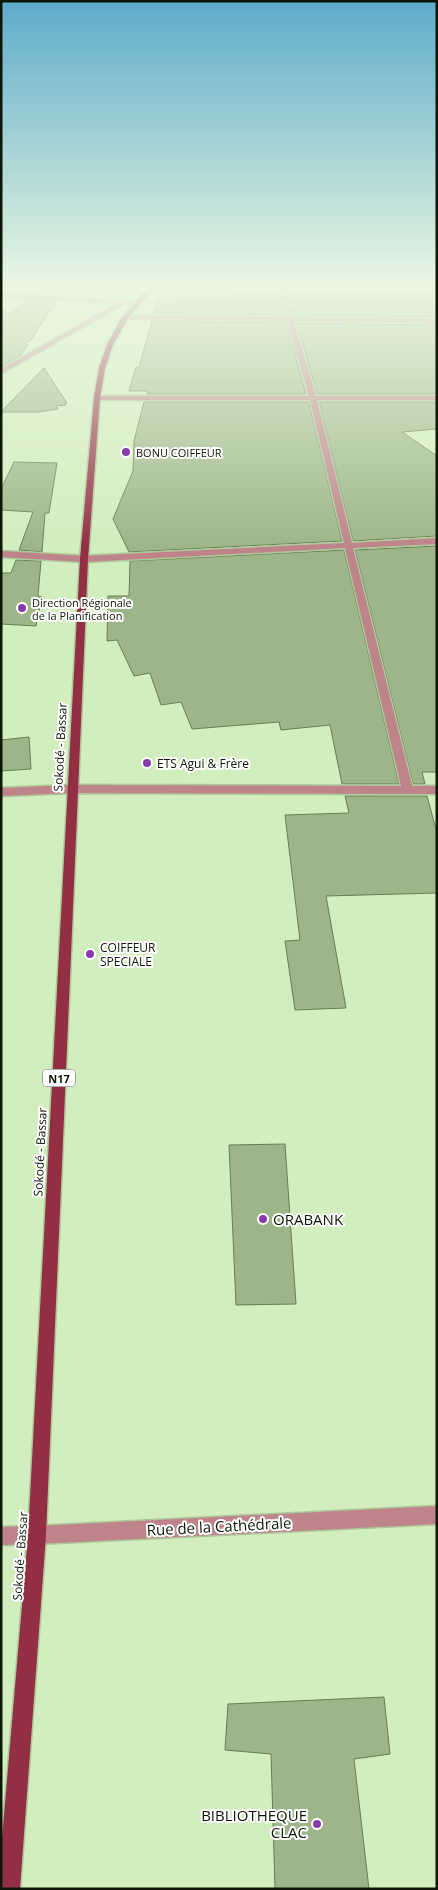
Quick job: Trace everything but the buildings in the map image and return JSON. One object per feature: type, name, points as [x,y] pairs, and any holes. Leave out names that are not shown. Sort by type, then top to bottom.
[{"type":"main road","name":"Sokodé - Bassar","points":[[9,1889],[37,1534],[84,559],[97,398],[102,372]]},
{"type":"street","points":[[305,372],[408,791]]},
{"type":"street","points":[[97,398],[437,398]]},
{"type":"street","points":[[1,554],[84,559],[437,541]]},
{"type":"street","points":[[1,792],[72,789],[437,790]]},
{"type":"street","name":"Rue de la Cathédrale","points":[[1,1536],[437,1515]]},
{"type":"place","name":"BONU COIFFEUR","points":[[126,452]]},
{"type":"place","name":"Direction Régionale de la Planification","points":[[22,608]]},
{"type":"place","name":"ETS Agui & Frère","points":[[147,763]]},
{"type":"place","name":"COIFFEUR SPECIALE","points":[[90,954]]},
{"type":"place","name":"ORABANK","points":[[263,1219]]},
{"type":"place","name":"BIBLIOTHEQUE CLAC","points":[[317,1824]]}]
